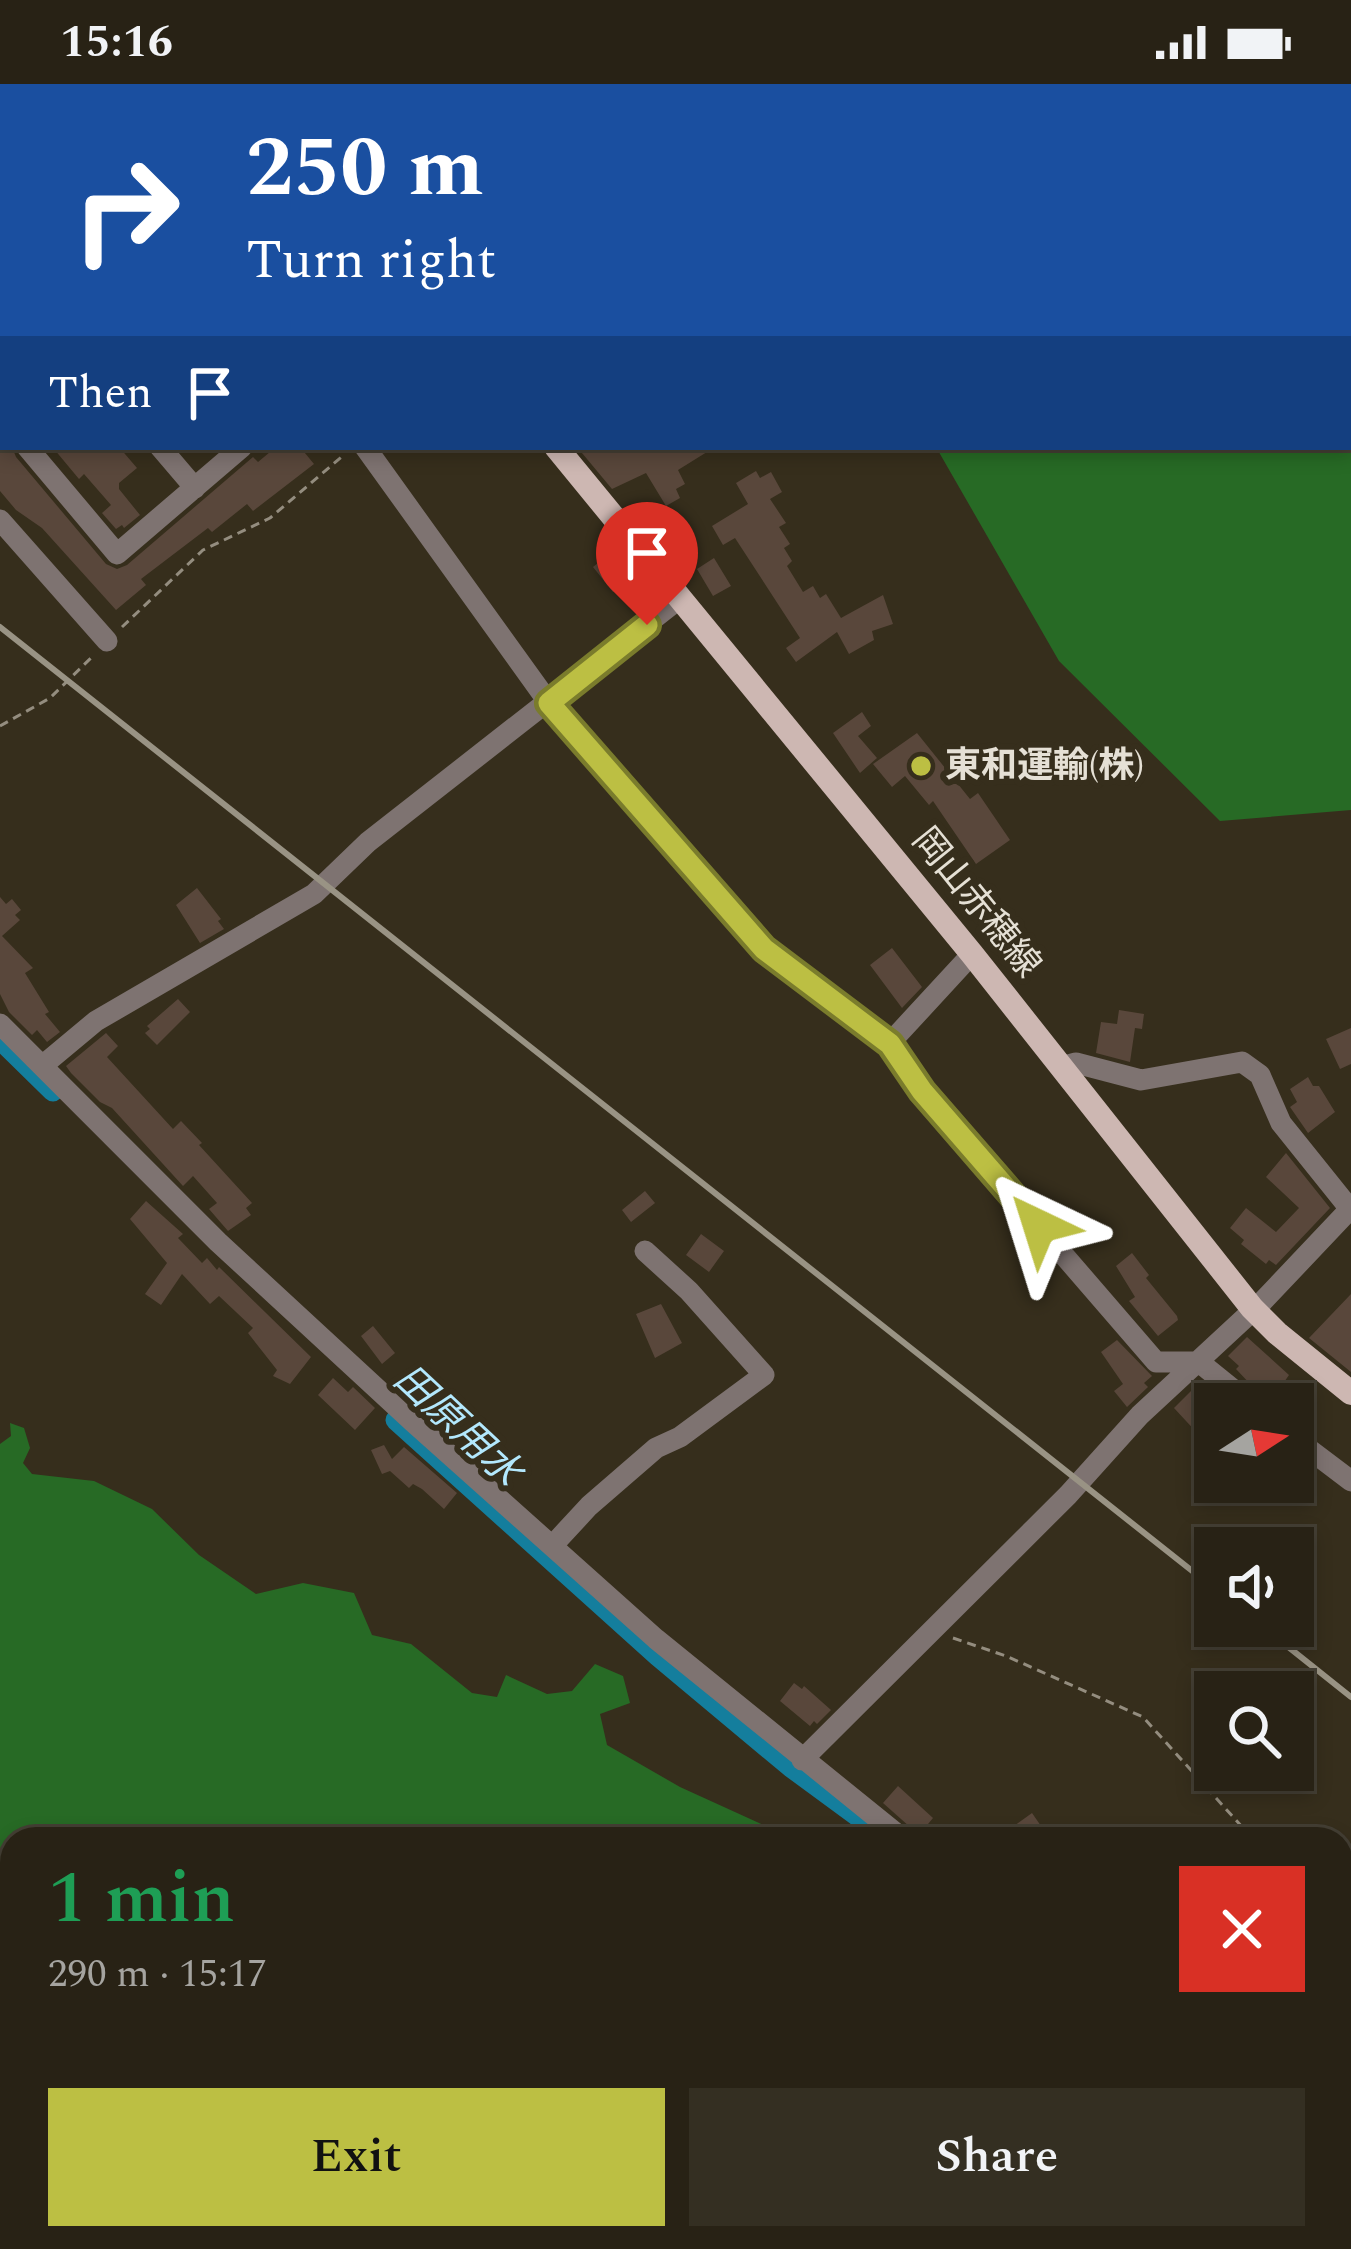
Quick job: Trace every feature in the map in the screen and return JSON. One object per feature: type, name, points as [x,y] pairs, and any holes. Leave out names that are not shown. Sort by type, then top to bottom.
[{"type":"main road","name":"岡山赤穂線","points":[[558,450],[971,954],[1252,1308],[1351,1393]]},
{"type":"street","points":[[30,450],[117,554],[239,450]]},
{"type":"street","points":[[163,450],[195,488]]},
{"type":"street","points":[[359,450],[549,703],[764,949],[890,1044],[922,1091],[1156,1362],[1198,1362],[1224,1383]]},
{"type":"street","points":[[0,520],[107,641]]},
{"type":"street","points":[[42,1066],[96,1022],[314,894],[368,842],[680,598]]},
{"type":"street","points":[[890,1044],[971,954]]},
{"type":"street","points":[[0,1024],[218,1242],[656,1640],[888,1827]]},
{"type":"street","points":[[802,1760],[1350,1208],[1281,1123],[1260,1075],[1242,1062],[1142,1080],[1076,1063],[1061,1066]]},
{"type":"street","points":[[553,1545],[589,1506],[656,1448],[680,1437],[764,1376],[689,1291],[645,1250]]},
{"type":"street","points":[[1314,1453],[1351,1480]]},
{"type":"path","points":[[0,726],[50,698],[203,550],[270,518],[355,450]]},
{"type":"path","points":[[937,1627],[1143,1717],[1242,1827]]},
{"type":"green space","points":[[938,450],[1351,450],[1351,810],[1220,821],[1059,661]]},
{"type":"green space","points":[[10,1423],[24,1428],[30,1448],[23,1463],[32,1474],[94,1481],[152,1509],[199,1555],[256,1594],[303,1583],[354,1593],[372,1635],[411,1644],[472,1693],[497,1697],[506,1675],[547,1694],[572,1691],[595,1664],[623,1676],[630,1703],[600,1714],[607,1745],[680,1787],[768,1827],[0,1827],[0,1444],[11,1436]]},
{"type":"building","points":[[0,450],[13,450],[106,564],[117,569],[253,457],[258,462],[272,450],[302,450],[314,464],[253,511],[247,504],[212,532],[208,528],[141,579],[146,585],[116,610],[42,528],[16,510],[0,491]]},
{"type":"building","points":[[55,450],[122,450],[137,468],[119,483],[119,489],[140,515],[116,529],[102,513],[111,505],[84,474],[79,479]]},
{"type":"building","points":[[580,450],[710,450],[678,470],[685,484],[676,489],[680,498],[666,506],[646,473],[612,489]]},
{"type":"building","points":[[756,471],[760,478],[771,472],[782,492],[770,499],[786,523],[779,527],[790,544],[784,548],[792,561],[787,566],[803,592],[813,586],[820,598],[826,594],[841,618],[883,595],[893,624],[872,631],[874,640],[849,654],[837,632],[796,662],[786,648],[800,638],[735,538],[723,545],[712,526],[748,504],[736,483]]},
{"type":"building","points":[[615,549],[636,575],[613,592],[593,567]]},
{"type":"building","points":[[714,558],[731,586],[713,596],[697,569]]},
{"type":"building","points":[[862,712],[871,726],[858,736],[877,758],[860,773],[833,733]]},
{"type":"building","points":[[917,733],[970,799],[978,793],[1010,840],[976,864],[933,801],[929,805],[905,776],[892,787],[873,764]]},
{"type":"building","points":[[197,888],[224,929],[200,943],[176,905]]},
{"type":"building","points":[[0,897],[6,904],[12,899],[21,910],[15,915],[20,920],[2,936],[33,968],[25,973],[49,1012],[45,1014],[60,1032],[47,1042],[37,1030],[32,1035],[9,1012],[0,994]]},
{"type":"building","points":[[892,948],[922,987],[902,1008],[870,965]]},
{"type":"building","points":[[178,999],[190,1012],[157,1045],[145,1033],[150,1029],[147,1026]]},
{"type":"building","points":[[1119,1010],[1144,1014],[1142,1029],[1135,1028],[1130,1062],[1096,1053],[1101,1022],[1117,1024]]},
{"type":"building","points":[[1351,1028],[1351,1064],[1340,1069],[1326,1039]]},
{"type":"building","points":[[106,1033],[118,1046],[107,1057],[173,1129],[181,1121],[202,1143],[199,1145],[252,1203],[246,1208],[251,1215],[228,1231],[209,1209],[217,1203],[193,1176],[183,1186],[112,1108],[71,1073],[66,1066]]},
{"type":"building","points":[[1308,1077],[1335,1112],[1308,1133],[1290,1107],[1297,1102],[1290,1089]]},
{"type":"building","points":[[1286,1153],[1330,1208],[1276,1265],[1269,1260],[1266,1264],[1230,1228],[1246,1208],[1276,1232],[1299,1208],[1266,1177]]},
{"type":"building","points":[[645,1191],[655,1203],[631,1222],[622,1210]]},
{"type":"building","points":[[146,1201],[183,1234],[178,1238],[202,1263],[207,1258],[217,1270],[219,1267],[311,1357],[290,1384],[273,1376],[277,1370],[248,1333],[253,1328],[219,1296],[210,1304],[182,1274],[161,1305],[145,1294],[167,1263],[130,1219]]},
{"type":"building","points":[[701,1234],[724,1251],[709,1272],[686,1255]]},
{"type":"building","points":[[1132,1253],[1177,1316],[1158,1336],[1129,1301],[1135,1297],[1116,1266]]},
{"type":"building","points":[[1351,1294],[1351,1372],[1309,1338]]},
{"type":"building","points":[[661,1304],[682,1343],[655,1358],[636,1314]]},
{"type":"building","points":[[373,1326],[395,1353],[382,1364],[361,1336]]},
{"type":"building","points":[[1247,1337],[1289,1375],[1283,1383],[1249,1383],[1228,1356]]},
{"type":"building","points":[[1117,1340],[1152,1376],[1144,1383],[1148,1387],[1127,1407],[1114,1391],[1123,1384],[1101,1352]]},
{"type":"building","points":[[333,1378],[348,1392],[353,1387],[375,1408],[355,1430],[318,1395]]},
{"type":"building","points":[[1194,1388],[1194,1430],[1174,1408]]},
{"type":"building","points":[[384,1445],[392,1459],[404,1447],[457,1493],[444,1509],[422,1489],[413,1484],[409,1488],[390,1471],[382,1474],[371,1450]]},
{"type":"building","points":[[794,1683],[831,1710],[817,1724],[814,1721],[810,1726],[780,1701]]},
{"type":"building","points":[[898,1786],[933,1818],[926,1827],[910,1827],[883,1803]]},
{"type":"building","points":[[1032,1813],[1042,1827],[1013,1827]]},
{"type":"waterway","name":"田原用水","points":[[0,1039],[53,1091]]},
{"type":"waterway","name":"田原用水","points":[[396,1420],[658,1656],[791,1767],[873,1827]]},
{"type":"railway","points":[[0,627],[1194,1572]]},
{"type":"railway","points":[[1288,1647],[1351,1697]]},
{"type":"place","name":"東和運輸(株)","points":[[921,766]]},
{"type":"route","points":[[647,625],[549,703],[764,949],[890,1044],[922,1091],[1039,1226]]}]
